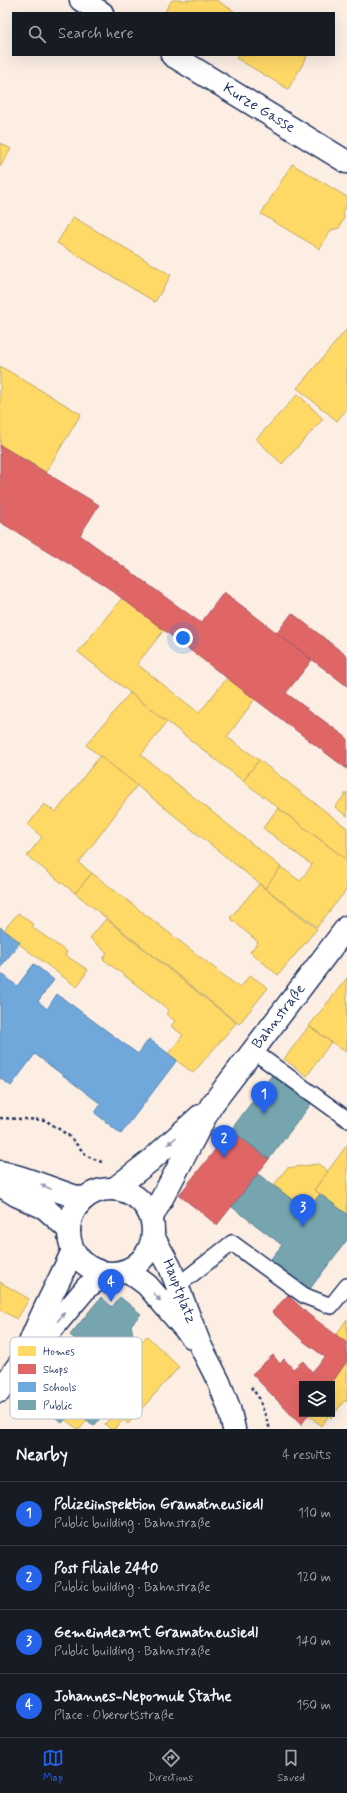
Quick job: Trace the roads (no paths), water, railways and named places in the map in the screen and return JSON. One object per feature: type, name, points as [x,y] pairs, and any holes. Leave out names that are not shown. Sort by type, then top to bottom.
[{"type":"main road","points":[[81,0],[100,12]]},
{"type":"main road","name":"Kurze Gasse","points":[[174,56],[347,162]]},
{"type":"main road","name":"Bahnstraße","points":[[114,1189],[150,1161],[211,1106],[347,927]]},
{"type":"main road","name":"Bahnstraße","points":[[153,1228],[211,1106]]},
{"type":"main road","points":[[0,1172],[22,1177],[55,1191],[83,1199]]},
{"type":"main road","points":[[0,1185],[16,1195],[45,1208],[71,1240],[87,1267],[118,1272]]},
{"type":"main road","points":[[32,1337],[37,1322],[62,1276],[71,1240],[70,1219],[75,1209],[83,1199],[94,1192],[104,1189],[114,1189],[132,1194],[140,1200],[153,1228],[145,1258],[137,1265],[118,1272],[87,1287],[44,1337]]},
{"type":"main road","name":"Hauptplatz","points":[[153,1228],[170,1267],[200,1345],[218,1382],[234,1429]]},
{"type":"main road","name":"Hauptplatz","points":[[118,1272],[147,1285],[200,1345]]},
{"type":"main road","points":[[0,1390],[10,1376]]},
{"type":"lane","points":[[253,1051],[347,1119]]},
{"type":"lane","points":[[177,1286],[232,1243],[305,1296],[331,1306],[347,1286]]},
{"type":"place","name":"Polizeiinspektion Gramatneusiedl","points":[[264,1114]]},
{"type":"place","name":"Post Filiale 2440","points":[[224,1158]]},
{"type":"place","name":"Gemeindeamt Gramatneusiedl","points":[[303,1227]]},
{"type":"place","name":"Johannes-Nepomuk Statue","points":[[111,1302]]}]
